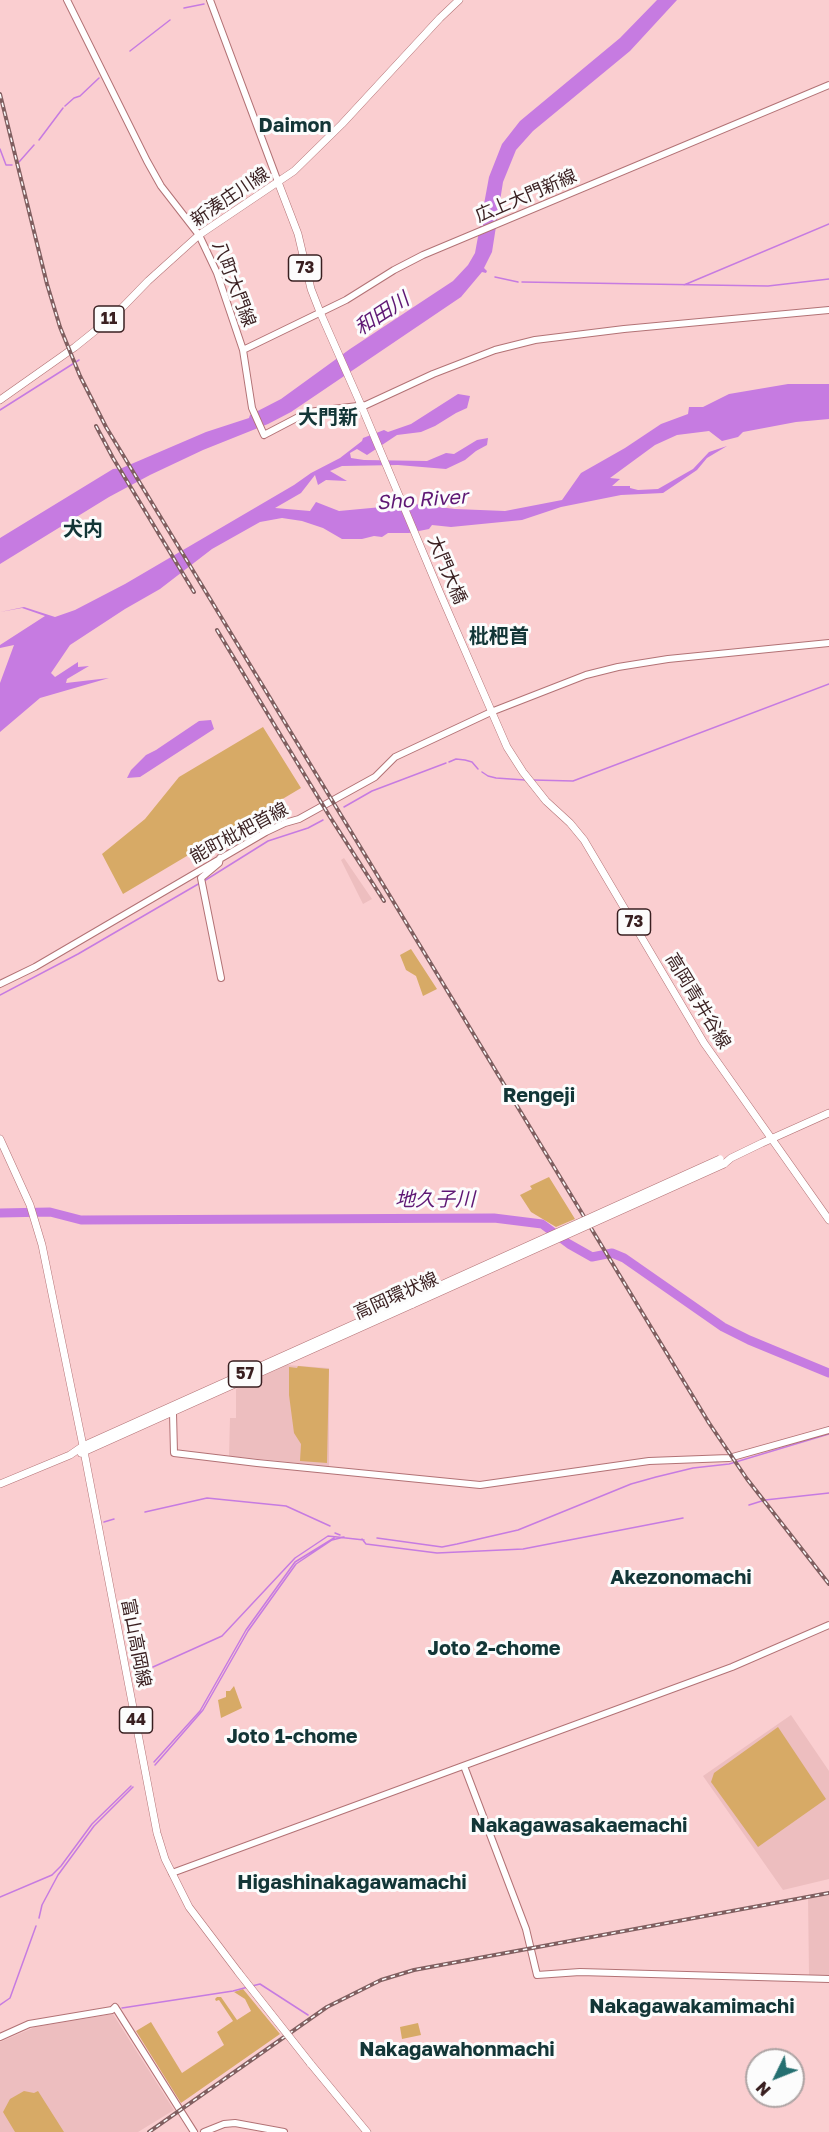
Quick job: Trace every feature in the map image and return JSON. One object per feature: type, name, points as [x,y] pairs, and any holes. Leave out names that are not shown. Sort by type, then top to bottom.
[{"type":"main road","points":[[447,0],[450,8]]},
{"type":"main road","name":"新湊庄川線","points":[[0,400],[75,347],[116,314],[148,281],[199,235],[294,171],[459,0]]},
{"type":"main road","name":"73","points":[[278,182],[297,231],[311,289],[361,405]]},
{"type":"main road","name":"大門大橋","points":[[361,405],[490,708]]},
{"type":"main road","name":"高岡青井谷線","points":[[490,708],[507,747],[523,772],[546,801],[570,823],[584,840],[704,1043],[829,1220]]},
{"type":"main road","name":"高岡環状線","points":[[0,1484],[84,1450],[829,1113]]},
{"type":"main road","name":"富山高岡線","points":[[0,1139],[36,1220],[43,1247],[157,1833],[172,1873],[194,1915],[310,2064],[367,2132]]},
{"type":"street","name":"八町大門線","points":[[67,0],[161,186],[199,235],[217,273],[243,350],[252,408],[264,435],[308,412],[361,405],[495,350],[535,340],[634,328],[829,310]]},
{"type":"street","points":[[210,0],[278,182]]},
{"type":"street","name":"広上大門新線","points":[[243,350],[346,300],[393,270],[423,255],[829,85]]},
{"type":"street","name":"能町枇杷首線","points":[[0,984],[35,967],[266,832],[299,819],[375,777],[395,757],[490,708],[586,675],[618,667],[680,657],[829,643]]},
{"type":"street","points":[[220,858],[219,863],[202,880],[221,978]]},
{"type":"street","points":[[172,1410],[174,1453],[480,1485],[649,1461],[729,1458],[829,1430]]},
{"type":"street","points":[[172,1873],[732,1667],[829,1625]]},
{"type":"street","points":[[464,1766],[526,1929],[537,1975],[580,1972],[829,1979]]},
{"type":"street","points":[[0,2037],[29,2024],[112,2010],[115,2007],[194,2132]]},
{"type":"street","points":[[204,2132],[224,2124],[235,2123],[284,2132]]},
{"type":"shaded area","points":[[657,0],[677,0],[630,51],[533,131],[516,150],[503,182],[492,252],[484,268],[487,271],[482,272],[461,297],[291,412],[150,475],[109,497],[0,564],[0,538],[113,469],[122,468],[206,432],[249,418],[250,415],[281,399],[350,349],[453,281],[468,265],[475,253],[489,177],[502,144],[520,121],[620,38]]},
{"type":"shaded area","points":[[788,384],[829,384],[829,419],[796,422],[743,432],[738,437],[722,441],[709,431],[677,435],[655,445],[610,478],[620,479],[612,486],[630,486],[638,490],[658,489],[693,469],[709,452],[727,446],[707,458],[697,470],[663,493],[621,495],[561,507],[522,520],[451,527],[432,525],[429,529],[409,533],[388,533],[382,537],[362,539],[342,539],[323,528],[302,521],[282,518],[260,522],[212,549],[160,589],[70,645],[51,673],[55,677],[78,662],[78,667],[89,666],[67,679],[66,683],[109,678],[40,698],[0,732],[0,683],[14,645],[0,648],[0,645],[45,616],[22,608],[0,612],[24,607],[55,617],[75,610],[125,584],[340,458],[363,438],[411,424],[458,394],[470,396],[467,408],[435,426],[421,432],[397,435],[367,455],[357,449],[350,453],[351,458],[364,460],[427,461],[446,453],[454,454],[477,440],[488,438],[487,445],[465,460],[446,469],[398,465],[342,466],[330,471],[347,481],[326,480],[318,485],[315,475],[301,493],[275,508],[310,511],[316,502],[339,511],[414,504],[455,509],[505,511],[562,500],[581,473],[661,424],[688,414],[689,407],[703,407],[729,394]]},
{"type":"shaded area","points":[[211,720],[214,729],[140,777],[127,778],[131,770],[146,755],[199,721]]},
{"type":"shaded area","points":[[263,727],[301,788],[123,894],[102,854],[145,819],[179,777]]},
{"type":"shaded area","points":[[344,858],[372,899],[363,904],[341,860]]},
{"type":"shaded area","points":[[411,949],[437,989],[423,996],[416,976],[406,970],[400,955]]},
{"type":"shaded area","points":[[549,1177],[575,1219],[556,1227],[531,1212],[520,1195],[532,1189],[530,1186]]},
{"type":"shaded area","points":[[286,1365],[329,1368],[329,1466],[229,1456],[230,1418],[236,1418],[236,1389]]},
{"type":"shaded area","points":[[298,1366],[329,1369],[327,1463],[300,1461],[301,1444],[294,1433],[289,1395],[289,1367],[297,1368]]},
{"type":"shaded area","points":[[234,1686],[242,1708],[221,1718],[218,1700],[226,1697],[226,1691],[230,1691]]},
{"type":"shaded area","points":[[791,1715],[829,1771],[829,1879],[783,1890],[703,1776]]},
{"type":"shaded area","points":[[778,1727],[826,1799],[758,1847],[711,1782],[714,1773]]},
{"type":"shaded area","points":[[829,1891],[829,1976],[809,1975],[808,1895]]},
{"type":"shaded area","points":[[243,1989],[280,2034],[181,2103],[136,2031],[151,2022],[182,2073],[224,2045],[217,2032],[233,2021],[219,2000],[216,2001],[217,1997],[221,1997],[237,2020],[251,2011],[245,1999],[234,1992]]},
{"type":"shaded area","points":[[113,2014],[174,2110],[138,2132],[0,2132],[0,2042],[35,2027]]},
{"type":"shaded area","points":[[418,2023],[421,2035],[402,2039],[400,2027]]},
{"type":"shaded area","points":[[24,2091],[34,2093],[38,2091],[64,2132],[15,2132],[3,2112],[10,2099]]},
{"type":"waterway","points":[[184,8],[204,4]]},
{"type":"waterway","points":[[130,51],[170,20]]},
{"type":"waterway","points":[[65,106],[80,96],[99,78]]},
{"type":"waterway","points":[[39,140],[63,108]]},
{"type":"waterway","points":[[19,162],[34,145]]},
{"type":"waterway","points":[[0,149],[6,165],[12,165]]},
{"type":"waterway","points":[[684,285],[829,224]]},
{"type":"waterway","points":[[495,277],[518,282]]},
{"type":"waterway","points":[[522,282],[768,286],[829,279]]},
{"type":"waterway","points":[[0,410],[79,360]]},
{"type":"waterway","points":[[533,780],[573,781],[829,684]]},
{"type":"waterway","points":[[449,762],[456,759],[465,760],[472,762],[478,769]]},
{"type":"waterway","points":[[344,807],[372,791],[446,763]]},
{"type":"waterway","points":[[482,772],[496,778],[525,780]]},
{"type":"waterway","points":[[204,881],[268,841],[308,828],[323,820]]},
{"type":"waterway","points":[[0,995],[78,954],[200,883]]},
{"type":"waterway","name":"地久子川","points":[[0,1213],[50,1212],[81,1220],[494,1218],[542,1224],[569,1244],[592,1257],[612,1253],[624,1258],[723,1327],[829,1373]]},
{"type":"waterway","points":[[377,1538],[442,1547],[518,1530],[631,1484],[693,1468],[729,1464],[829,1434]]},
{"type":"waterway","points":[[749,1505],[765,1500],[829,1493]]},
{"type":"waterway","points":[[145,1512],[207,1498],[286,1506],[330,1526]]},
{"type":"waterway","points":[[362,1539],[366,1544],[437,1553],[523,1549],[683,1518]]},
{"type":"waterway","points":[[104,1522],[114,1519]]},
{"type":"waterway","points":[[335,1533],[340,1535]]},
{"type":"waterway","points":[[153,1667],[222,1636],[295,1558],[328,1536],[364,1540]]},
{"type":"waterway","points":[[155,1765],[203,1710],[248,1631],[296,1564],[332,1540],[344,1537]]},
{"type":"waterway","points":[[154,1762],[200,1711],[246,1630],[295,1562],[334,1538]]},
{"type":"waterway","points":[[0,1897],[52,1875],[92,1824],[131,1786]]},
{"type":"waterway","points":[[39,1918],[42,1905],[58,1875],[94,1826],[133,1787]]},
{"type":"waterway","points":[[0,2005],[10,1998],[36,1926]]},
{"type":"waterway","points":[[252,1986],[260,1984],[308,2015]]},
{"type":"waterway","points":[[122,2008],[248,1987]]},
{"type":"railway","points":[[0,94],[47,284],[60,327],[80,376],[106,427],[709,1423],[747,1479],[829,1584]]},
{"type":"railway","points":[[96,426],[194,592]]},
{"type":"railway","points":[[217,630],[330,817],[384,901]]},
{"type":"railway","points":[[149,2132],[327,2007],[381,1980],[414,1970],[829,1893]]},
{"type":"district","name":"Daimon","points":[[295,126]]},
{"type":"district","name":"大門新","points":[[328,418]]},
{"type":"district","name":"犬内","points":[[83,530]]},
{"type":"district","name":"枇杷首","points":[[499,637]]},
{"type":"district","name":"Rengeji","points":[[539,1096]]},
{"type":"district","name":"Akezonomachi","points":[[681,1578]]},
{"type":"district","name":"Joto 2-chome","points":[[494,1649]]},
{"type":"district","name":"Joto 1-chome","points":[[292,1737]]},
{"type":"district","name":"Nakagawasakaemachi","points":[[579,1826]]},
{"type":"district","name":"Higashinakagawamachi","points":[[352,1883]]},
{"type":"district","name":"Nakagawakamimachi","points":[[692,2007]]},
{"type":"district","name":"Nakagawahonmachi","points":[[457,2050]]},
{"type":"water label","name":"和田川","points":[[382,314]]},
{"type":"water label","name":"Sho River","points":[[422,500]]}]
